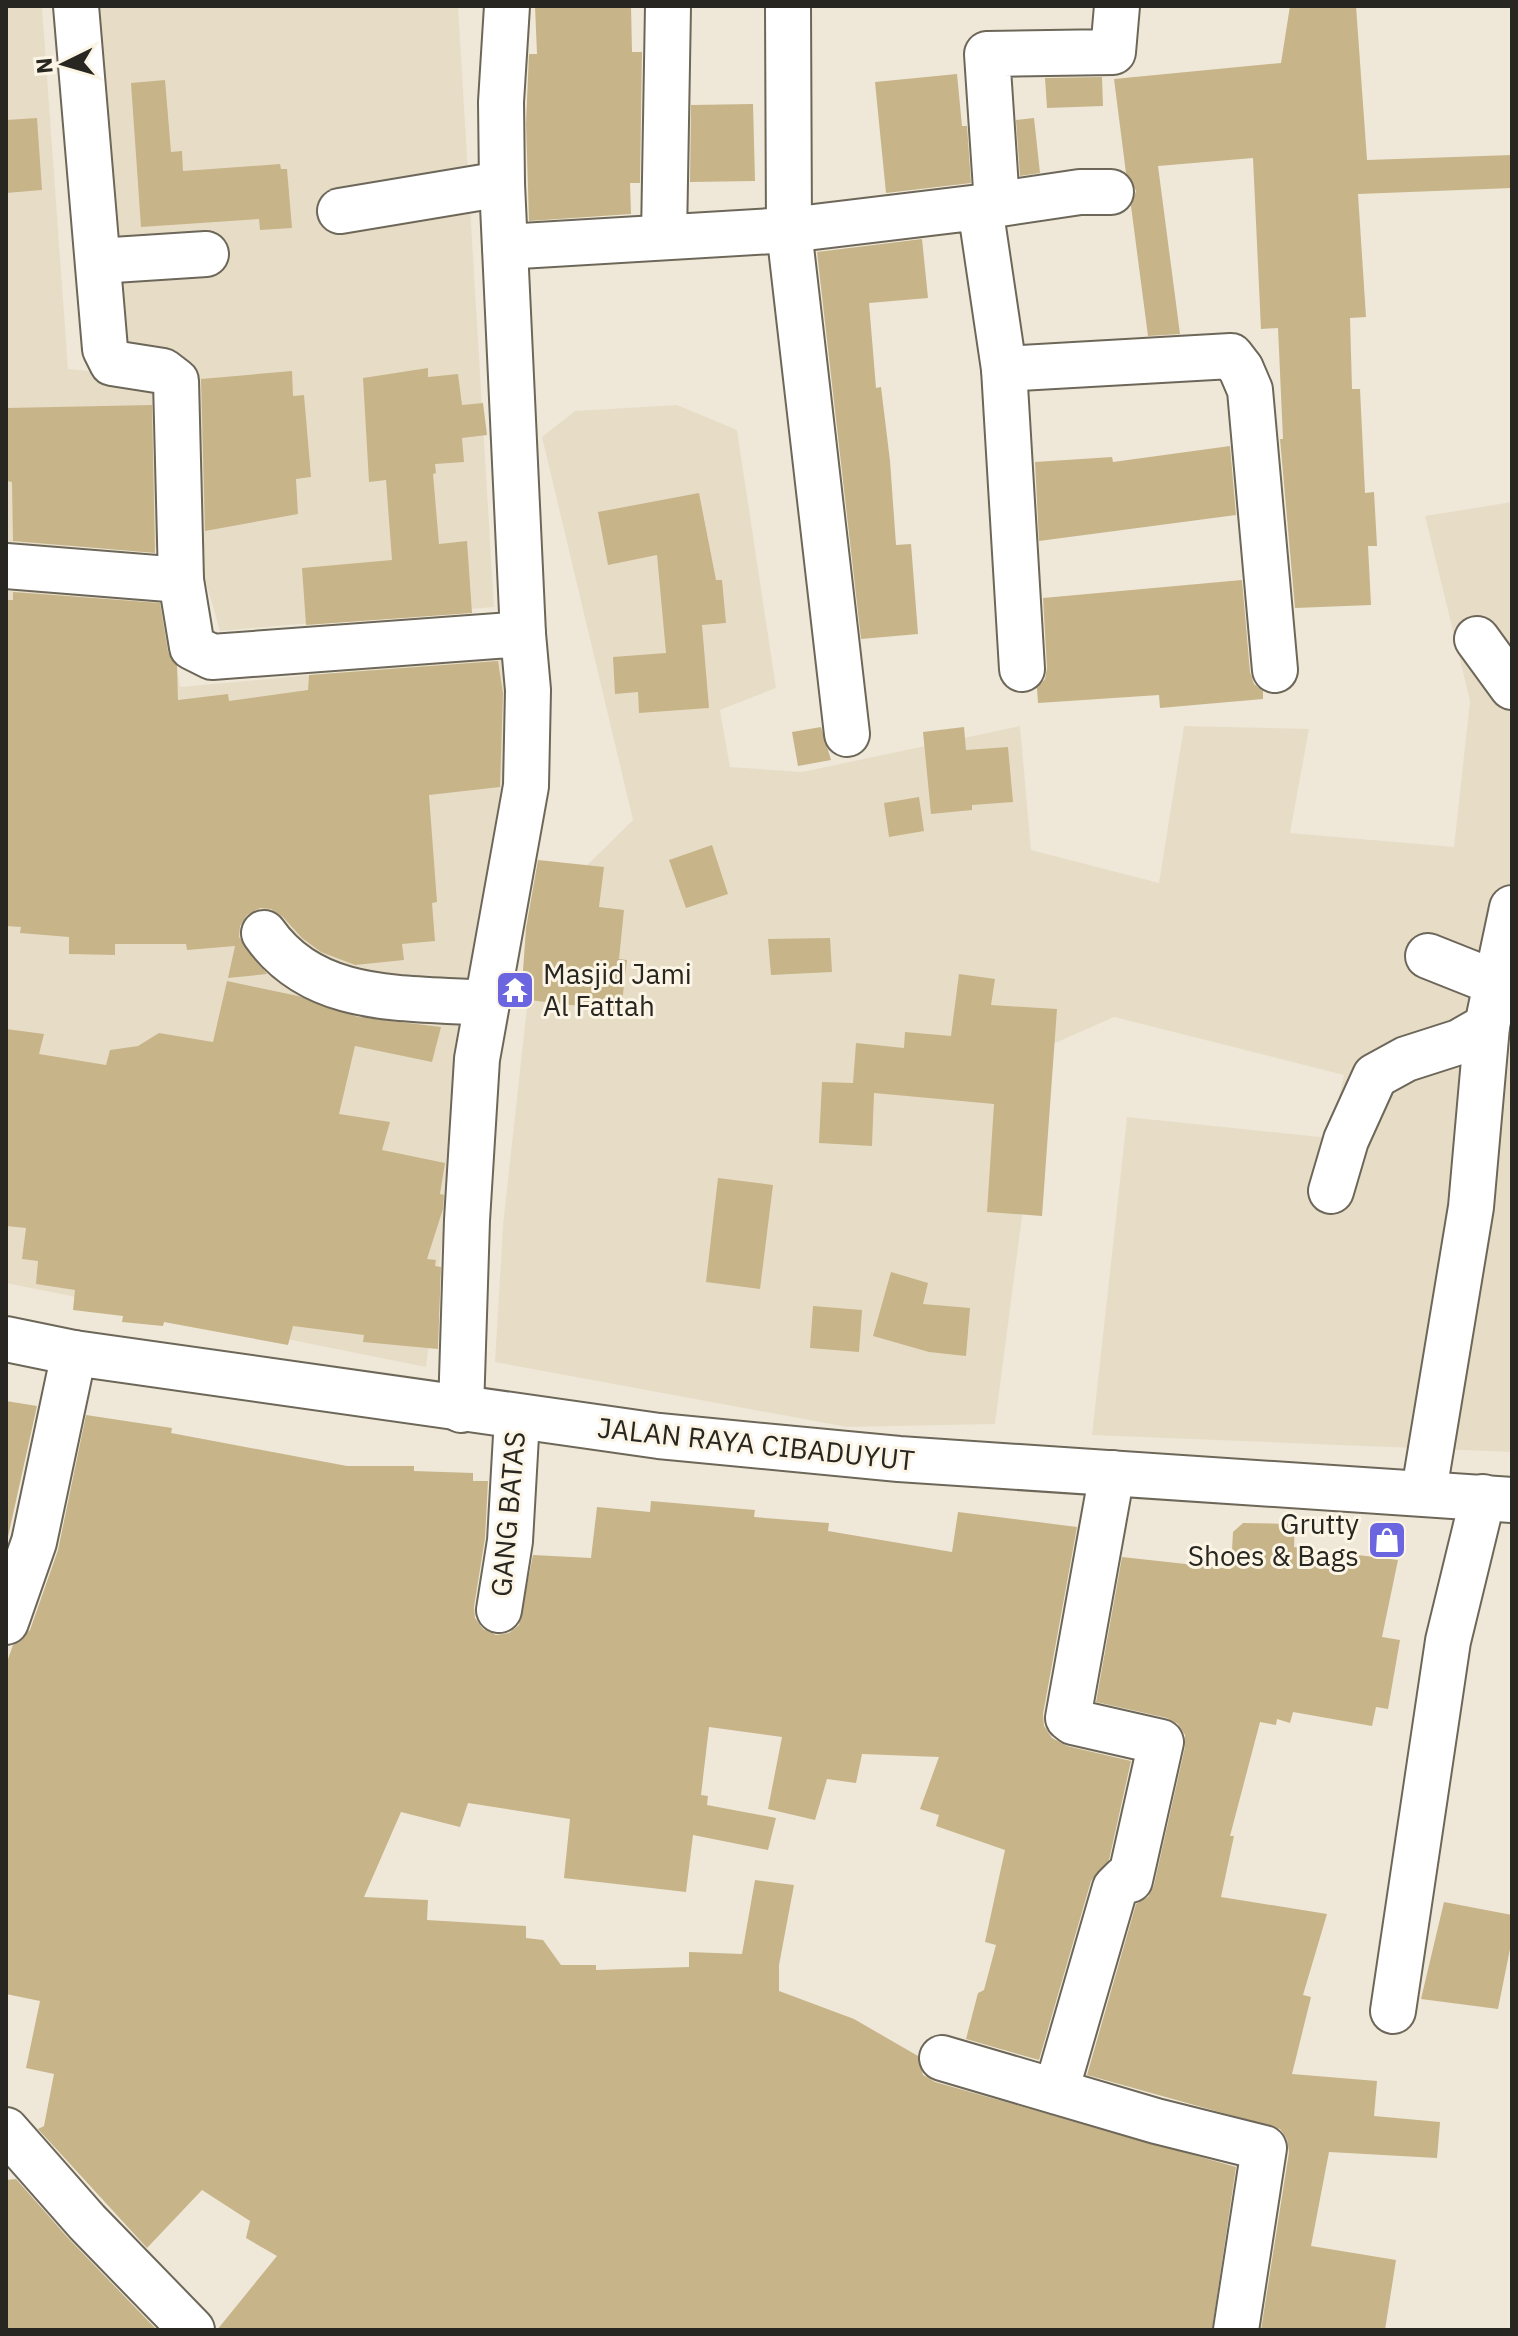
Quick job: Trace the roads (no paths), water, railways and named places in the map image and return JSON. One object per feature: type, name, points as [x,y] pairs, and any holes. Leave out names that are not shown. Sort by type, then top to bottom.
[{"type":"street","points":[[76,6],[105,349],[112,363],[163,371],[176,381],[181,580],[192,647],[212,657],[523,634]]},
{"type":"street","points":[[461,1410],[467,1220],[477,1059],[526,786],[528,690],[502,184],[501,102],[507,6]]},
{"type":"street","points":[[664,237],[668,6]]},
{"type":"street","points":[[788,6],[789,230],[847,734]]},
{"type":"street","points":[[1022,669],[1004,369],[988,205],[987,54],[1113,52],[1117,6]]},
{"type":"street","points":[[340,211],[502,184]]},
{"type":"street","points":[[505,247],[789,230],[1080,192],[1111,192]]},
{"type":"street","points":[[98,261],[206,254]]},
{"type":"street","points":[[1004,369],[1231,356],[1250,390],[1275,670]]},
{"type":"street","points":[[6,566],[181,580]]},
{"type":"street","points":[[1477,639],[1510,679]]},
{"type":"street","points":[[1424,1491],[1471,1207],[1487,1026],[1512,908]]},
{"type":"street","points":[[264,933],[279,954],[319,982],[333,987],[356,994],[486,1003]]},
{"type":"street","points":[[1428,956],[1496,983]]},
{"type":"street","points":[[1331,1191],[1346,1140],[1375,1076],[1406,1059],[1459,1042],[1487,1026]]},
{"type":"street","name":"JALAN RAYA CIBADUYUT","points":[[6,1339],[74,1353],[659,1436],[899,1459],[1498,1498]]},
{"type":"street","points":[[6,1622],[34,1542],[74,1353]]},
{"type":"street","name":"GANG BATAS","points":[[499,1610],[510,1541],[517,1418]]},
{"type":"street","points":[[1056,2091],[1115,1888],[1124,1879],[1130,1880],[1161,1742],[1068,1718],[1112,1473]]},
{"type":"street","points":[[1393,2011],[1448,1641],[1498,1498]]},
{"type":"street","points":[[942,2058],[1264,2148],[1236,2330]]},
{"type":"street","points":[[6,2130],[87,2222],[192,2330]]},
{"type":"place","name":"Masjid Jami Al Fattah","points":[[515,990]]},
{"type":"place","name":"Grutty Shoes & Bags","points":[[1387,1540]]}]
